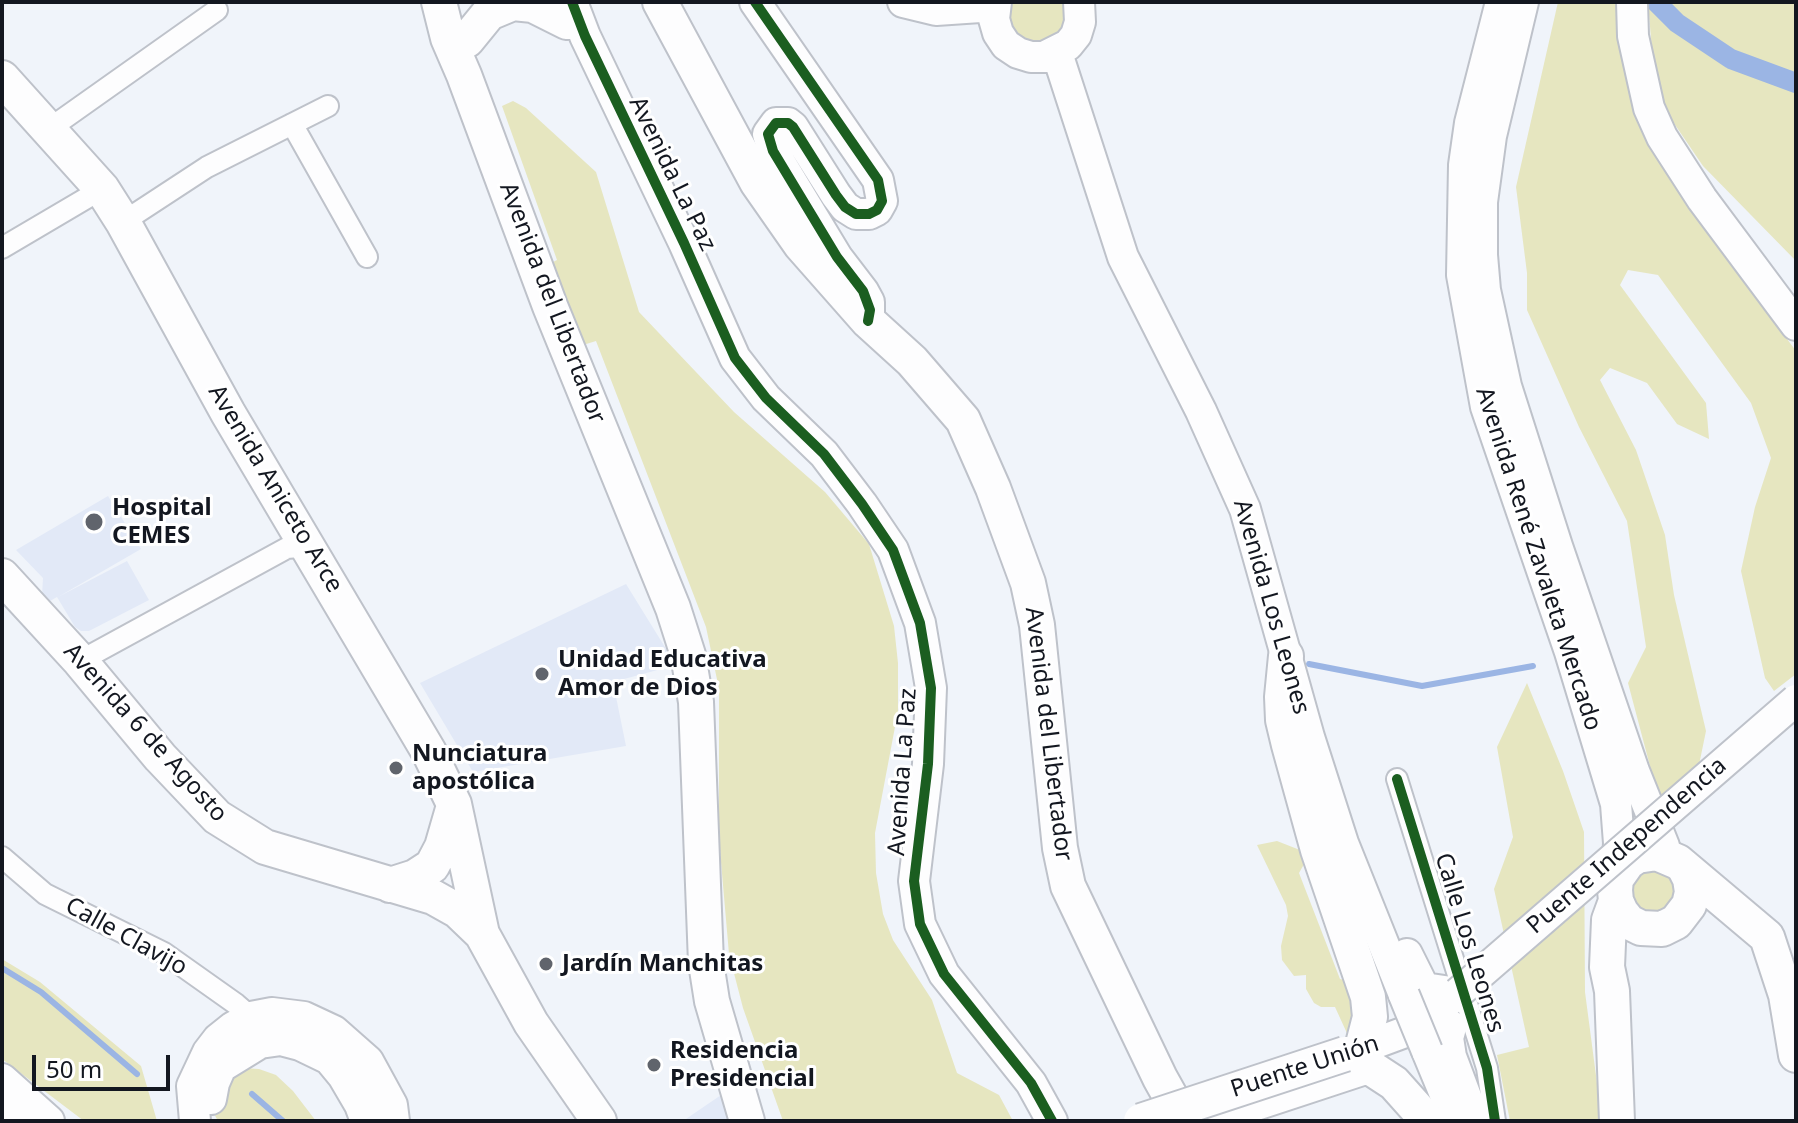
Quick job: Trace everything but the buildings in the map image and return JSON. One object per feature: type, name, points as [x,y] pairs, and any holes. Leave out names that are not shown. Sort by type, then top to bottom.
[{"type":"main road","name":"Avenida del Libertador","points":[[439,2],[448,38],[550,306],[673,608],[688,655],[696,702],[706,963],[712,1001],[747,1121]]},
{"type":"main road","points":[[464,75],[475,2]]},
{"type":"main road","name":"Avenida del Libertador","points":[[660,2],[757,182],[801,245],[868,321],[912,361],[963,420],[993,488],[1028,583],[1037,625],[1060,848],[1068,886],[1160,1078],[1184,1121]]},
{"type":"main road","points":[[755,2],[878,180],[882,201],[877,210],[869,214],[856,214],[845,207],[836,195],[793,127],[788,123],[776,123],[768,134],[773,151],[837,257],[863,291],[870,310],[868,321]]},
{"type":"main road","points":[[903,2],[936,10],[996,4],[994,19],[998,33],[1006,45],[1031,57],[1057,53],[1076,35],[1080,22],[1079,2]]},
{"type":"main road","name":"Avenida René Zavaleta Mercado","points":[[1501,2],[1470,123],[1464,165],[1462,275],[1486,407],[1570,652],[1616,804],[1619,843],[1616,890]]},
{"type":"main road","name":"Avenida René Zavaleta Mercado","points":[[1523,2],[1491,136],[1482,202],[1485,290],[1506,386],[1557,546],[1634,771],[1676,861]]},
{"type":"main road","points":[[1632,2],[1633,36],[1649,108],[1662,137],[1702,199],[1796,325]]},
{"type":"main road","points":[[467,40],[489,13],[513,3],[533,5],[567,16]]},
{"type":"main road","name":"Avenida La Paz","points":[[567,16],[684,243],[735,358],[766,398],[824,454],[893,550],[920,623],[931,688],[928,764],[914,881],[920,924],[944,974],[1031,1083],[1052,1121]]},
{"type":"main road","name":"Avenida Los Leones","points":[[1057,53],[1123,257],[1143,302],[1201,411],[1245,509],[1309,737],[1343,843],[1404,995],[1448,1022],[1456,1121]]},
{"type":"main road","name":"Avenida Aniceto Arce","points":[[2,78],[102,189],[123,222],[228,413],[429,752],[454,804],[482,934]]},
{"type":"main road","name":"Avenida 6 de Agosto","points":[[2,576],[80,661],[160,757],[217,817],[265,847],[397,882],[433,897],[458,911],[482,934]]},
{"type":"main road","points":[[1286,656],[1283,720],[1318,850],[1368,997],[1370,1017],[1356,1060],[1394,1083],[1428,1121]]},
{"type":"main road","name":"Puente Independencia","points":[[1448,1022],[1796,700]]},
{"type":"main road","name":"Puente Independencia","points":[[1448,1022],[1796,724]]},
{"type":"main road","points":[[1309,737],[1327,751],[1355,830],[1419,983],[1430,991],[1448,1022],[1446,1038],[1449,1057],[1473,1121]]},
{"type":"main road","points":[[397,882],[424,872],[438,857],[454,804]]},
{"type":"main road","points":[[397,882],[447,877],[461,864],[465,852]]},
{"type":"main road","points":[[1617,1121],[1612,991],[1607,967],[1609,920],[1616,890],[1628,862],[1637,856],[1647,853],[1676,861],[1767,937],[1786,995],[1796,1055]]},
{"type":"main road","points":[[1612,991],[1620,968],[1632,951],[1689,905],[1692,892],[1690,879],[1676,861]]},
{"type":"main road","points":[[1616,890],[1621,912],[1629,922],[1641,928],[1697,921],[1723,924],[1743,935],[1775,961]]},
{"type":"main road","points":[[482,934],[531,1023],[599,1121]]},
{"type":"main road","points":[[215,1121],[211,1103],[214,1083],[221,1067],[272,1013],[304,1017],[334,1031],[368,1061],[392,1105],[394,1121]]},
{"type":"main road","name":"Puente Unión","points":[[1201,1121],[1356,1060],[1416,1028],[1448,1022]]},
{"type":"main road","points":[[195,1121],[192,1086],[199,1068],[218,1039],[255,1030],[300,1045],[329,1059],[343,1076],[366,1121]]},
{"type":"main road","name":"Puente Unión","points":[[1141,1121],[1356,1060]]},
{"type":"main road","points":[[2,1079],[49,1121]]},
{"type":"main road","points":[[2,1114],[11,1121]]},
{"type":"street","points":[[49,129],[217,10]]},
{"type":"street","points":[[123,222],[207,167],[328,106]]},
{"type":"street","points":[[292,124],[367,257]]},
{"type":"street","points":[[2,248],[102,189]]},
{"type":"street","points":[[80,661],[287,548],[309,546]]},
{"type":"street","name":"Calle Los Leones","points":[[1397,779],[1487,1068],[1495,1121]]},
{"type":"street","name":"Calle Clavijo","points":[[2,857],[45,894],[164,953],[236,1004],[255,1030]]},
{"type":"shaded area","name":"Hospital CEMES","points":[[108,496],[141,549],[58,597],[127,561],[149,600],[89,631],[81,631],[75,627],[57,597],[50,601],[42,596],[43,578],[16,550]]},
{"type":"shaded area","name":"Unidad Educativa Amor de Dios","points":[[626,584],[676,665],[613,682],[626,746],[473,772],[420,683]]},
{"type":"shaded area","points":[[724,1093],[732,1121],[683,1121]]},
{"type":"green space","points":[[1006,2],[1069,2],[1064,33],[1036,46],[1008,30]]},
{"type":"green space","points":[[1558,2],[1622,2],[1653,145],[1709,234],[1796,351],[1796,674],[1774,691],[1765,678],[1741,571],[1755,507],[1771,458],[1751,403],[1658,275],[1628,270],[1620,285],[1706,403],[1709,439],[1677,424],[1647,383],[1610,368],[1600,380],[1636,450],[1665,535],[1674,595],[1706,731],[1699,765],[1659,800],[1628,683],[1646,647],[1627,521],[1579,427],[1527,310],[1527,273],[1516,187]]},
{"type":"green space","points":[[1648,2],[1796,2],[1796,261],[1703,166],[1667,113],[1653,63]]},
{"type":"green space","points":[[513,101],[526,108],[596,172],[639,312],[734,412],[825,492],[869,544],[894,626],[898,663],[898,711],[875,833],[876,873],[883,914],[893,940],[932,1000],[957,1073],[999,1095],[1013,1121],[783,1121],[743,1008],[729,954],[717,816],[719,689],[706,627],[596,341],[583,345],[553,262],[557,260],[502,106]]},
{"type":"green space","points":[[1527,683],[1584,832],[1585,992],[1602,1121],[1510,1121],[1497,1055],[1529,1047],[1494,889],[1513,837],[1497,747]]},
{"type":"green space","points":[[1277,841],[1305,852],[1307,859],[1299,873],[1340,979],[1355,982],[1364,1008],[1351,1042],[1335,1007],[1321,1007],[1314,1003],[1306,989],[1306,975],[1294,976],[1282,960],[1281,946],[1288,916],[1286,905],[1257,845]]},
{"type":"green space","points":[[1664,866],[1680,892],[1663,917],[1633,910],[1627,881],[1634,872]]},
{"type":"green space","points":[[2,959],[40,982],[141,1066],[157,1121],[84,1121],[2,1059]]},
{"type":"green space","points":[[242,1068],[259,1069],[276,1075],[316,1121],[218,1121],[209,1105],[211,1092]]},
{"type":"waterway","points":[[1656,2],[1677,23],[1731,59],[1796,83]]},
{"type":"waterway","points":[[1309,664],[1422,686],[1533,666]]},
{"type":"waterway","points":[[2,968],[41,992],[137,1074]]},
{"type":"waterway","points":[[252,1094],[283,1121]]},
{"type":"cycle path","points":[[572,2],[735,358],[766,398],[824,454],[893,550],[920,623],[931,688],[928,764],[914,881],[920,924],[944,974],[1031,1083],[1052,1121]]},
{"type":"cycle path","points":[[755,2],[878,180],[882,201],[877,210],[869,214],[856,214],[845,207],[836,195],[793,127],[788,123],[776,123],[768,134],[773,151],[837,257],[863,291],[870,310],[868,321]]},
{"type":"cycle path","points":[[1397,779],[1487,1068],[1495,1121]]},
{"type":"place","name":"Hospital CEMES","points":[[94,522]]},
{"type":"place","name":"Unidad Educativa Amor de Dios","points":[[542,674]]},
{"type":"place","name":"Nunciatura apostólica","points":[[396,768]]},
{"type":"place","name":"Jardín Manchitas","points":[[546,964]]},
{"type":"place","name":"Residencia Presidencial","points":[[654,1065]]}]
